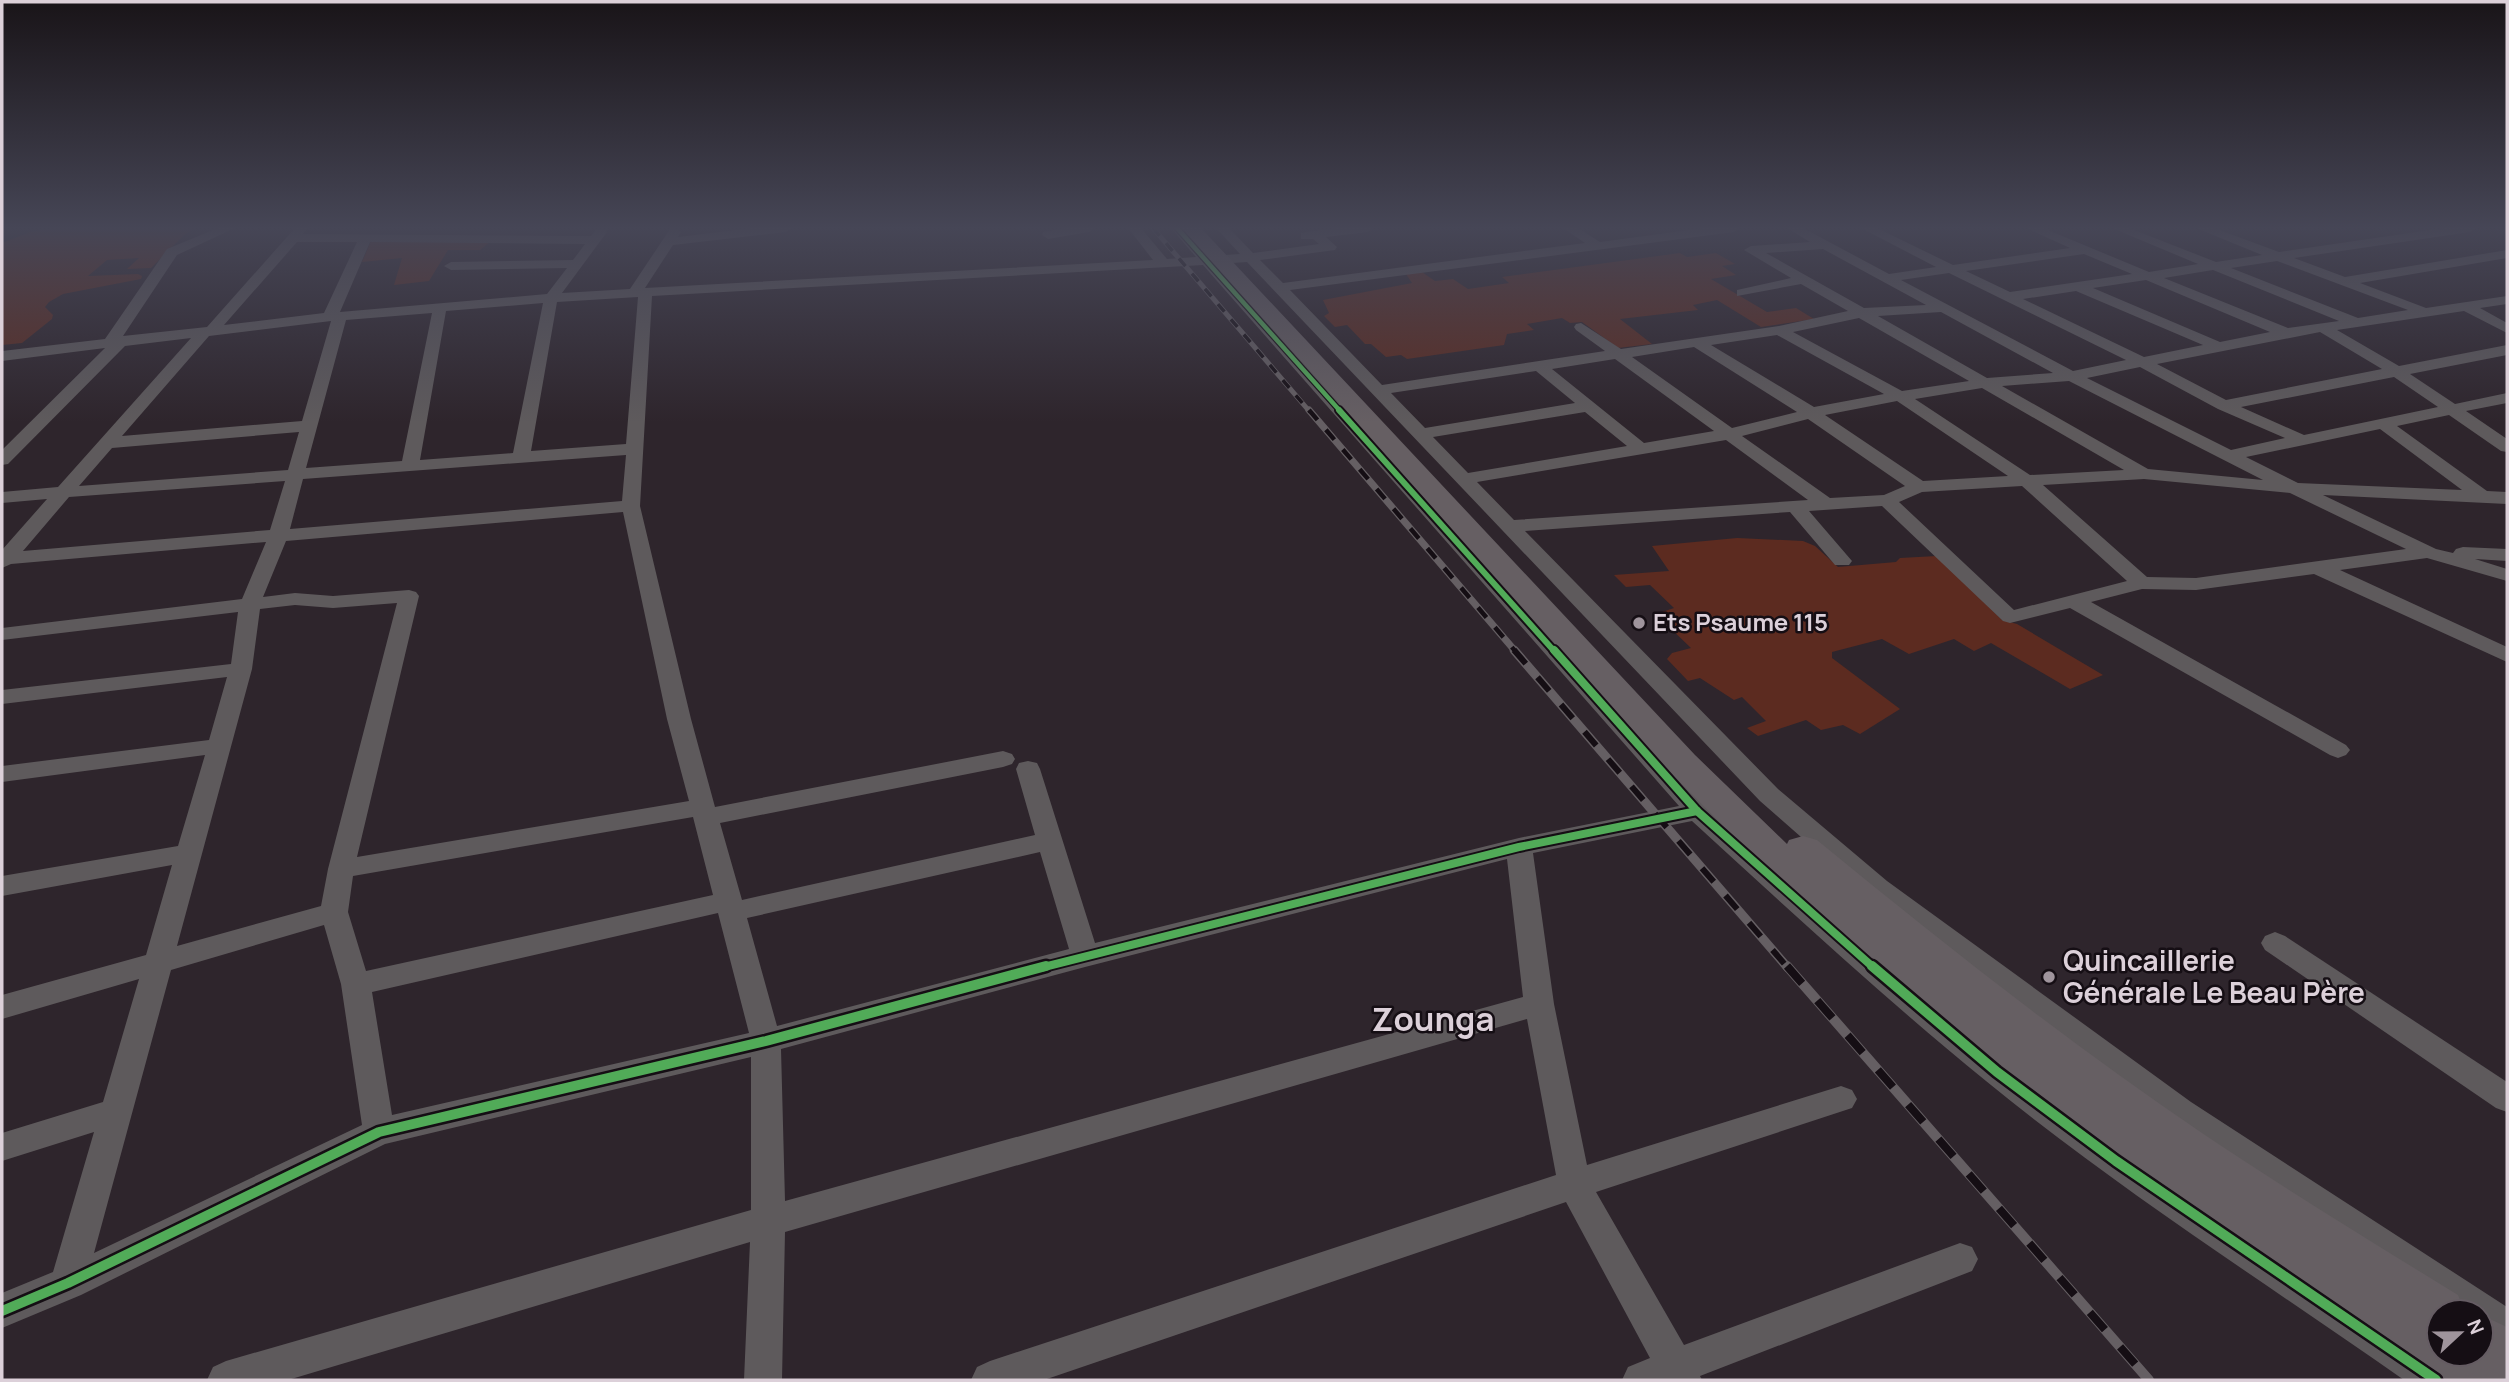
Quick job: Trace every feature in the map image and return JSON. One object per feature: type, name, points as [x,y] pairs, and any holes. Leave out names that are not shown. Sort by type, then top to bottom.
[{"type":"highway","points":[[1260,292],[1682,763],[1726,810],[1775,855],[1910,971],[2071,1096],[2206,1192],[2425,1339]]},
{"type":"highway","points":[[1263,292],[1705,755],[1803,849],[1934,958],[2147,1121],[2425,1305]]},
{"type":"highway","points":[[2469,1368],[2487,1380]]},
{"type":"street","points":[[3,458],[117,341],[147,292]]},
{"type":"street","points":[[4,560],[243,292]]},
{"type":"street","points":[[68,1283],[241,669],[250,604],[279,534],[335,317],[344,292]]},
{"type":"street","points":[[521,457],[551,298],[555,292]]},
{"type":"street","points":[[2,356],[335,317],[551,298],[649,292]]},
{"type":"street","points":[[1258,292],[1697,811],[1817,920],[1997,1072],[2116,1161],[2436,1380]]},
{"type":"street","points":[[1286,292],[1462,479],[1769,795],[1877,888],[2180,1112],[2507,1328]]},
{"type":"street","points":[[1826,292],[2144,474]]},
{"type":"street","points":[[1915,292],[2071,376],[2427,552],[2507,575]]},
{"type":"street","points":[[1997,292],[2224,405],[2298,438]]},
{"type":"street","points":[[2006,297],[2035,292]]},
{"type":"street","points":[[2091,292],[2220,347]]},
{"type":"street","points":[[2184,292],[2286,334]]},
{"type":"street","points":[[2281,292],[2356,322]]},
{"type":"street","points":[[2373,292],[2423,312]]},
{"type":"street","points":[[640,293],[631,506],[678,719],[766,1041],[768,1221],[763,1380]]},
{"type":"street","points":[[1462,479],[1729,434],[1811,413],[1900,397],[1984,383],[2071,376],[2286,334],[2326,330],[2356,322],[2507,300]]},
{"type":"street","points":[[2464,305],[2507,329]]},
{"type":"street","points":[[410,466],[440,307]]},
{"type":"street","points":[[1379,390],[1779,330],[1861,313],[1943,308]]},
{"type":"street","points":[[1581,327],[1827,505]]},
{"type":"street","points":[[1779,330],[1900,397],[2027,481],[2142,583]]},
{"type":"street","points":[[2326,330],[2396,371],[2507,447]]},
{"type":"street","points":[[1697,343],[1811,413],[1919,487]]},
{"type":"street","points":[[2224,405],[2507,350]]},
{"type":"street","points":[[1539,366],[1642,449]]},
{"type":"street","points":[[2230,455],[2298,438],[2507,398]]},
{"type":"street","points":[[1420,434],[1589,406]]},
{"type":"street","points":[[2382,423],[2481,496]]},
{"type":"street","points":[[106,443],[309,426]]},
{"type":"street","points":[[2,498],[633,449]]},
{"type":"street","points":[[1508,526],[1887,500],[1919,487],[2144,474],[2294,488],[2507,498]]},
{"type":"street","points":[[1887,500],[2010,617],[2142,583],[2196,584],[2427,552],[2507,555]]},
{"type":"street","points":[[4,560],[279,534],[631,506]]},
{"type":"street","points":[[1795,507],[1842,561]]},
{"type":"street","points":[[2316,567],[2507,655]]},
{"type":"street","points":[[2,634],[295,598],[333,602],[409,596],[341,869],[334,912],[356,984],[379,1132]]},
{"type":"street","points":[[2071,600],[2338,750]]},
{"type":"street","points":[[2,697],[241,669]]},
{"type":"street","points":[[2,774],[219,746]]},
{"type":"street","points":[[341,869],[705,812],[1003,759]]},
{"type":"street","points":[[1028,769],[1085,956]]},
{"type":"street","points":[[2,1311],[68,1283],[379,1132],[766,1041],[1085,956],[1519,847],[1697,811]]},
{"type":"street","points":[[356,984],[1049,841]]},
{"type":"street","points":[[1519,847],[1539,1004],[1574,1184],[1680,1374]]},
{"type":"street","points":[[2,886],[189,853]]},
{"type":"street","points":[[2,1007],[334,912]]},
{"type":"street","points":[[2275,943],[2507,1099]]},
{"type":"street","points":[[226,1380],[768,1221],[1539,1004]]},
{"type":"street","points":[[990,1380],[1574,1184],[1841,1099]]},
{"type":"street","points":[[2,1147],[117,1111]]},
{"type":"street","points":[[1641,1380],[1680,1374],[1959,1259]]},
{"type":"shaded area","points":[[2,292],[71,292],[49,302],[45,307],[53,315],[52,319],[22,343],[2,345]]},
{"type":"shaded area","points":[[1362,292],[1734,292],[1767,312],[1796,308],[1814,319],[1761,327],[1717,300],[1693,305],[1698,310],[1620,319],[1652,344],[1618,348],[1582,322],[1570,323],[1562,318],[1527,324],[1534,330],[1507,334],[1504,345],[1407,359],[1401,355],[1386,357],[1371,344],[1365,344],[1347,325],[1335,327],[1324,316],[1329,313],[1323,300]]},
{"type":"shaded area","points":[[1737,538],[1803,541],[1815,546],[1838,567],[1937,556],[2002,620],[2017,624],[2103,675],[2070,689],[1991,643],[1974,651],[1954,639],[1909,654],[1882,639],[1832,652],[1832,658],[1900,709],[1860,734],[1843,725],[1821,730],[1806,720],[1758,736],[1747,728],[1766,721],[1742,697],[1734,700],[1700,678],[1688,681],[1667,659],[1672,653],[1691,648],[1666,624],[1672,621],[1662,612],[1674,608],[1650,585],[1626,587],[1614,575],[1669,571],[1652,546]]},
{"type":"railway","points":[[1208,292],[1310,412]]},
{"type":"railway","points":[[1309,410],[1516,652]]},
{"type":"railway","points":[[1514,650],[1788,968]]},
{"type":"railway","points":[[1787,966],[2149,1380]]},
{"type":"cycle path","points":[[1235,292],[1697,811],[1817,920],[1997,1072],[2116,1161],[2436,1380]]},
{"type":"cycle path","points":[[2,1311],[68,1283],[379,1132],[766,1041],[1085,956],[1519,847],[1697,811]]},
{"type":"place","name":"Ets Psaume 115","points":[[1639,623]]},
{"type":"place","name":"Quincaillerie Générale Le Beau Père","points":[[2049,977]]},
{"type":"district","name":"Zounga","points":[[1433,1019]]}]
